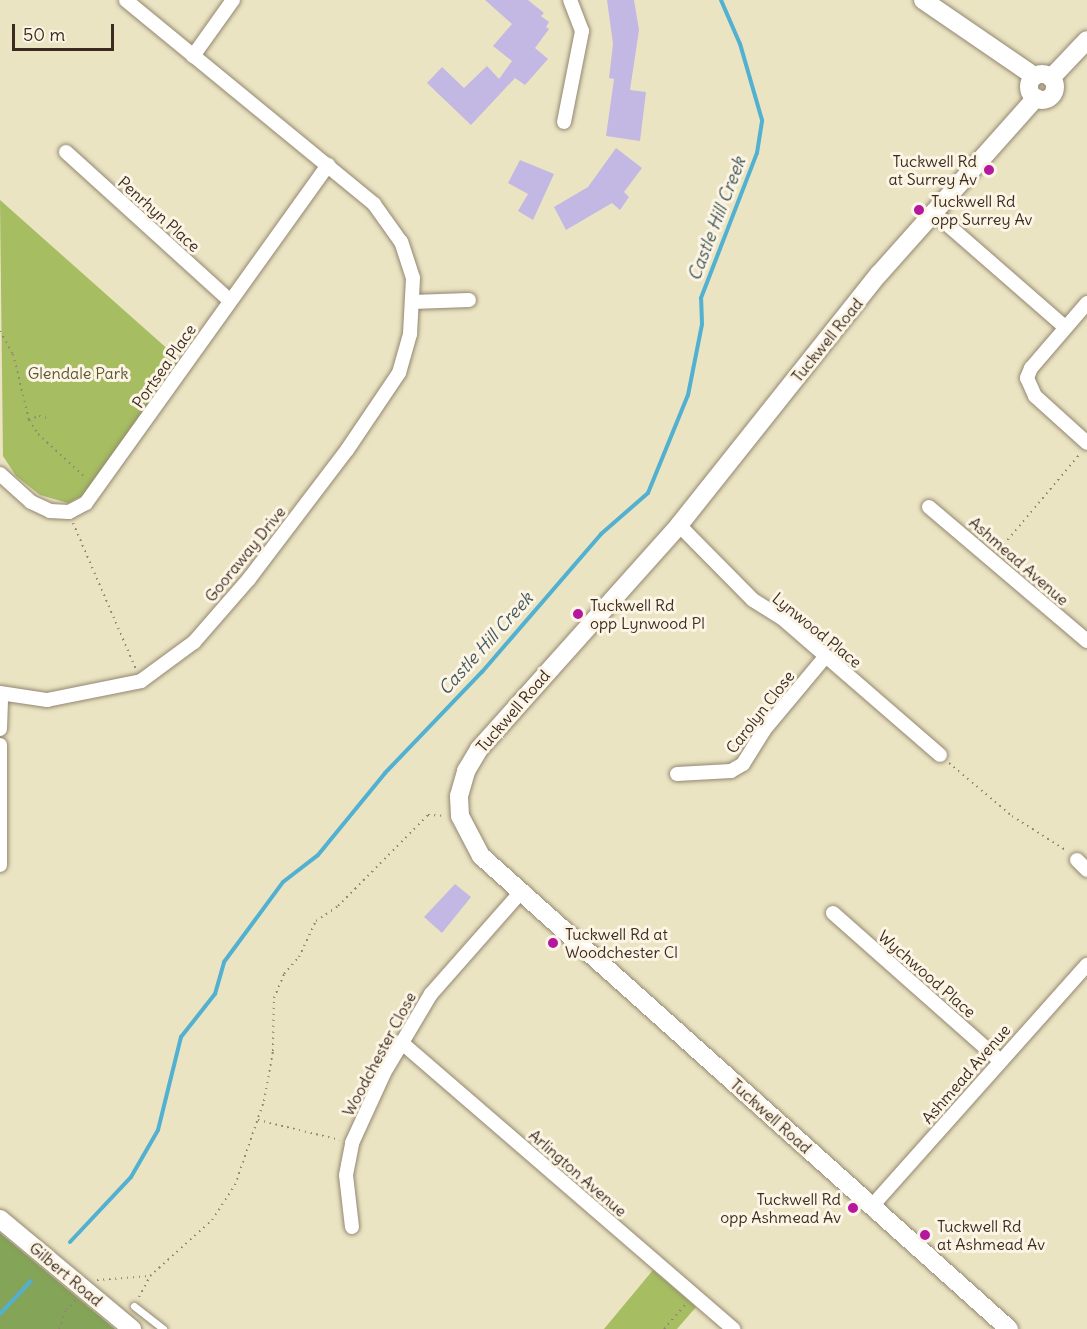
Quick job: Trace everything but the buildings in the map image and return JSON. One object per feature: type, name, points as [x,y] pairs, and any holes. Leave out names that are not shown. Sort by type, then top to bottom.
[{"type":"street","name":"Gooraway Drive","points":[[1,693],[47,700],[141,681],[194,642],[249,579],[347,450],[399,373],[410,334],[413,278],[401,242],[374,204],[126,0]]},
{"type":"street","points":[[193,56],[233,0]]},
{"type":"street","points":[[564,122],[582,31],[570,0]]},
{"type":"street","points":[[923,0],[1043,77],[1087,40]]},
{"type":"street","name":"Tuckwell Road","points":[[1010,1329],[480,856],[459,816],[459,796],[466,771],[479,749],[679,525],[933,212],[1036,98],[1052,96],[1055,88],[1043,77]]},
{"type":"street","name":"Penrhyn Place","points":[[66,152],[230,300]]},
{"type":"street","name":"Portsea Place","points":[[69,512],[86,503],[98,490],[230,300],[328,165]]},
{"type":"street","points":[[933,212],[1065,327]]},
{"type":"street","points":[[412,302],[469,300]]},
{"type":"street","points":[[1083,449],[1035,396],[1027,378],[1031,368],[1087,303]]},
{"type":"street","points":[[0,474],[31,502],[50,511],[69,512]]},
{"type":"street","name":"Ashmead Avenue","points":[[929,507],[1087,641]]},
{"type":"street","name":"Lynwood Place","points":[[679,525],[753,600],[782,618],[940,755]]},
{"type":"street","name":"Carolyn Close","points":[[677,774],[731,771],[743,764],[764,730],[825,657]]},
{"type":"street","points":[[0,729],[1,693]]},
{"type":"street","points":[[0,745],[0,866]]},
{"type":"street","name":"Woodchester Close","points":[[352,1227],[346,1175],[352,1143],[401,1042],[431,994],[520,893]]},
{"type":"street","name":"Wychwood Place","points":[[833,913],[999,1060]]},
{"type":"street","name":"Ashmead Avenue","points":[[872,1206],[999,1060],[1087,965]]},
{"type":"street","name":"Arlington Avenue","points":[[401,1042],[733,1329]]},
{"type":"street","name":"Gilbert Road","points":[[0,1219],[132,1329]]},
{"type":"lane","points":[[134,1306],[163,1329]]},
{"type":"path","points":[[0,331],[13,354],[29,420],[38,434],[62,452],[98,490]]},
{"type":"path","points":[[29,420],[39,416],[47,418]]},
{"type":"path","points":[[991,559],[1083,449]]},
{"type":"path","points":[[69,512],[141,681]]},
{"type":"path","points":[[940,755],[1012,816],[1058,843],[1082,865]]},
{"type":"path","points":[[134,1306],[150,1276],[212,1220],[235,1185],[258,1120],[273,1052],[274,998],[279,983],[299,957],[316,921],[338,906],[428,815],[459,816]]},
{"type":"path","points":[[258,1120],[352,1143]]},
{"type":"path","points":[[94,1282],[150,1276]]},
{"type":"path","points":[[664,1329],[694,1295]]},
{"type":"path","points":[[59,1329],[66,1310],[77,1299]]},
{"type":"green space","name":"Glendale Park","points":[[0,200],[180,360],[84,495],[68,503],[40,495],[16,476],[3,456]]},
{"type":"green space","points":[[0,1233],[115,1329],[0,1329]]},
{"type":"green space","points":[[653,1270],[696,1307],[677,1329],[604,1329]]},
{"type":"waterway","name":"Castle Hill Creek","points":[[70,1242],[131,1177],[158,1130],[181,1037],[215,994],[224,962],[283,882],[318,855],[385,773],[482,672],[601,534],[648,493],[688,395],[702,324],[701,298],[757,153],[762,120],[740,44],[721,0]]},
{"type":"waterway","name":"Castle Hill Creek","points":[[0,1314],[31,1281]]},
{"type":"place","name":"Tuckwell Rd at Surrey Av","points":[[989,170]]},
{"type":"place","name":"Tuckwell Rd opp Surrey Av","points":[[919,210]]},
{"type":"place","name":"Tuckwell Rd opp Lynwood Pl","points":[[578,614]]},
{"type":"place","name":"Tuckwell Rd at Woodchester Cl","points":[[553,943]]},
{"type":"place","name":"Tuckwell Rd opp Ashmead Av","points":[[853,1208]]},
{"type":"place","name":"Tuckwell Rd at Ashmead Av","points":[[925,1235]]}]
